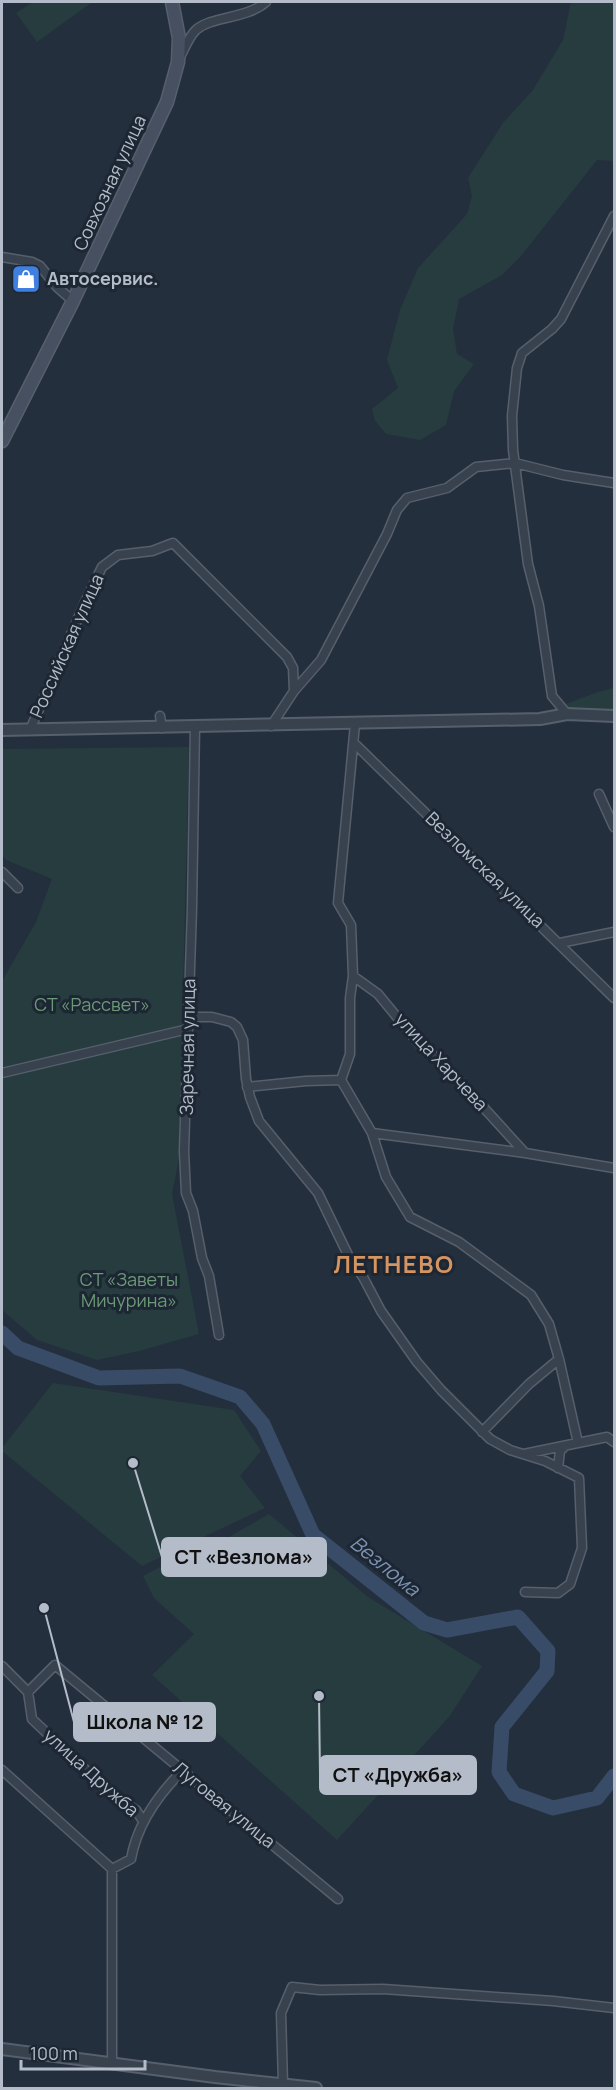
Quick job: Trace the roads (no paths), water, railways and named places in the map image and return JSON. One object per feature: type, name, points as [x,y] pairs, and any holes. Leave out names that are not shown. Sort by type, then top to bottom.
[{"type":"main road","name":"Совхозная улица","points":[[2,441],[74,301],[160,119],[178,62],[179,39],[172,2]]},
{"type":"street","points":[[178,62],[195,30],[204,25],[254,10],[266,2]]},
{"type":"street","points":[[567,714],[552,696],[539,606],[526,553],[515,463],[513,402],[517,368],[522,353],[561,319],[615,216]]},
{"type":"street","points":[[2,256],[32,262],[40,266],[57,287],[74,301]]},
{"type":"street","points":[[271,726],[294,691],[309,675],[327,649],[387,534],[400,504],[407,498],[447,488],[476,467],[515,463],[563,475],[615,483]]},
{"type":"street","name":"Российская улица","points":[[30,730],[102,567],[118,555],[152,550],[173,543],[287,657],[293,668],[294,691]]},
{"type":"street","points":[[2,730],[540,719],[567,714],[615,716]]},
{"type":"street","points":[[160,716],[162,728]]},
{"type":"street","points":[[355,724],[338,903],[351,925],[353,976],[350,998],[350,1054],[341,1080],[372,1133],[386,1178],[410,1217],[459,1242],[531,1295],[549,1324],[578,1443]]},
{"type":"street","name":"Заречная улица","points":[[195,727],[184,1151],[186,1193],[193,1211],[202,1258],[209,1276],[219,1335]]},
{"type":"street","name":"Везломская улица","points":[[354,743],[615,998]]},
{"type":"street","points":[[599,794],[615,826]]},
{"type":"street","points":[[2,872],[18,888]]},
{"type":"street","points":[[560,943],[615,932]]},
{"type":"street","name":"улица Харчева","points":[[353,976],[378,994],[420,1045],[443,1063],[525,1153]]},
{"type":"street","points":[[189,1017],[212,1017],[231,1022],[237,1027],[243,1040],[248,1087],[259,1121],[318,1193],[349,1257],[401,1342],[441,1390],[482,1432],[502,1446],[579,1478],[582,1548],[570,1584],[558,1593],[525,1592]]},
{"type":"street","points":[[2,1073],[188,1029]]},
{"type":"street","points":[[248,1087],[341,1080]]},
{"type":"street","points":[[372,1133],[525,1153],[615,1168]]},
{"type":"street","points":[[482,1432],[529,1384],[559,1359]]},
{"type":"street","points":[[523,1454],[607,1437],[615,1442]]},
{"type":"street","points":[[558,1468],[560,1451],[565,1446]]},
{"type":"street","name":"Луговая улица","points":[[28,1692],[55,1665],[338,1899]]},
{"type":"street","points":[[2,1666],[28,1692]]},
{"type":"street","name":"улица Дружба","points":[[28,1692],[32,1719],[110,1793],[136,1810],[143,1821]]},
{"type":"street","points":[[2,1770],[112,1869],[112,2064]]},
{"type":"street","points":[[112,1869],[132,1859],[133,1846],[143,1821],[182,1771]]},
{"type":"street","points":[[283,2084],[281,2013],[292,1987],[330,1990],[383,1989],[553,2001],[615,2008]]},
{"type":"street","points":[[2,2049],[225,2079],[316,2088]]},
{"type":"waterway","name":"Везлома","points":[[2,1333],[18,1348],[99,1378],[180,1376],[240,1397],[263,1424],[313,1535],[424,1623],[447,1630],[518,1617],[548,1651],[547,1671],[502,1727],[499,1772],[514,1794],[553,1808],[597,1798],[614,1776]]},
{"type":"place","name":"Автосервис.","points":[[26,279]]},
{"type":"place","name":"СТ «Везлома»","points":[[133,1463]]},
{"type":"place","name":"Школа № 12","points":[[44,1608]]},
{"type":"place","name":"СТ «Дружба»","points":[[319,1696]]},
{"type":"district","name":"ЛЕТНЕВО","points":[[394,1265]]},
{"type":"park label","name":"СТ «Рассвет»","points":[[92,1005]]},
{"type":"park label","name":"СТ «Заветы Мичурина»","points":[[129,1290]]}]
